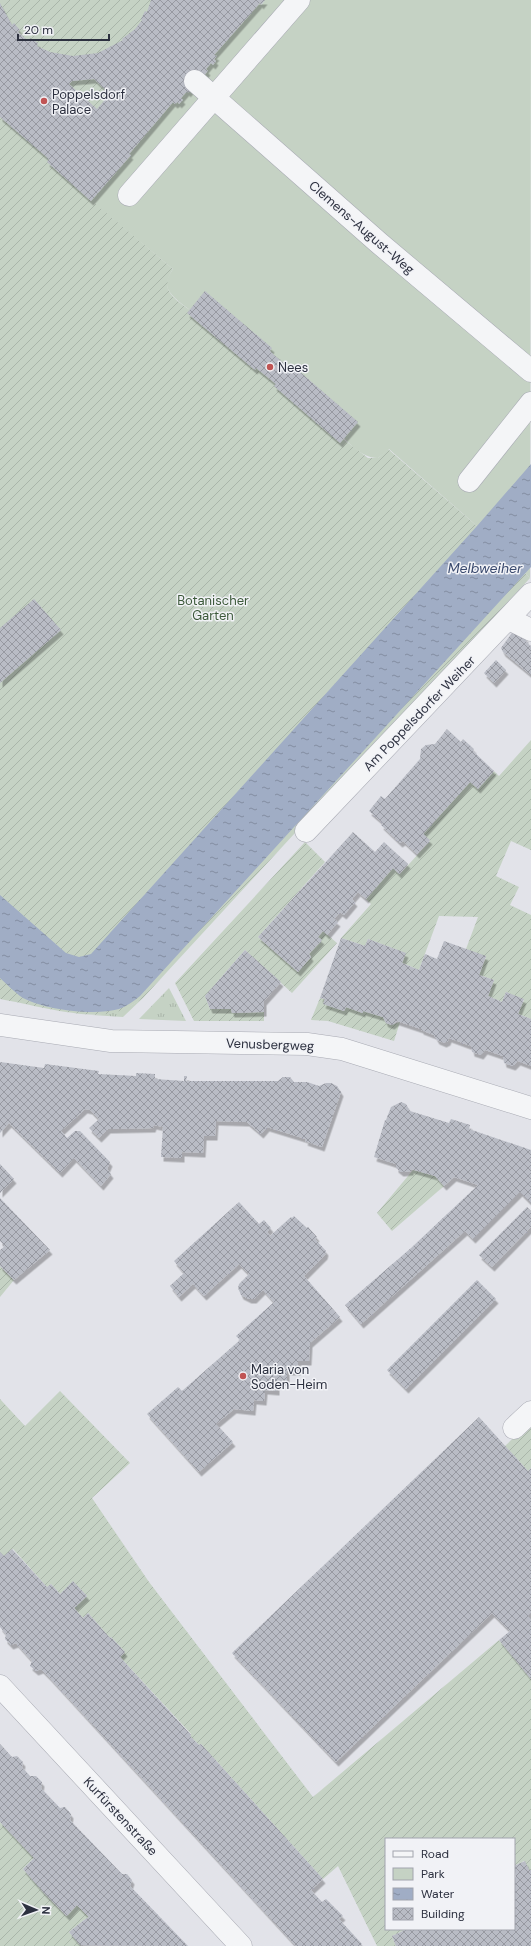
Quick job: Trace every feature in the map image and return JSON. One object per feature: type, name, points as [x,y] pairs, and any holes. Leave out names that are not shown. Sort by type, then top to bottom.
[{"type":"street","points":[[129,195],[299,0]]},
{"type":"street","name":"Clemens-August-Weg","points":[[195,81],[379,243],[531,371]]},
{"type":"street","points":[[469,481],[531,403]]},
{"type":"street","name":"Am Poppelsdorfer Weiher","points":[[306,831],[509,619],[531,594]]},
{"type":"street","points":[[509,619],[531,630]]},
{"type":"street","name":"Venusbergweg","points":[[0,1025],[111,1041],[307,1044],[342,1049],[531,1108]]},
{"type":"street","points":[[514,1428],[531,1412]]},
{"type":"street","name":"Kurfürstenstraße","points":[[0,1686],[242,1946]]},
{"type":"green space","name":"Botanischer Garten","points":[[0,0],[265,0],[261,5],[260,3],[214,55],[217,56],[215,59],[216,61],[213,65],[211,63],[206,69],[208,71],[188,93],[186,92],[181,98],[183,100],[179,104],[178,102],[175,104],[173,102],[92,201],[173,269],[167,283],[168,289],[184,306],[213,323],[269,350],[290,368],[292,365],[358,422],[343,439],[368,458],[378,458],[388,449],[477,526],[530,578],[143,998],[135,1004],[117,1012],[107,1014],[96,1015],[68,1012],[0,999]]},
{"type":"green space","points":[[265,0],[531,0],[530,578],[477,526],[389,449],[378,458],[366,455],[354,447],[342,436],[330,421],[292,366],[290,368],[243,343],[187,308],[175,298],[168,289],[167,283],[173,269],[91,201],[130,156],[129,154],[173,102],[178,102],[179,104],[181,98],[211,63],[213,65],[216,56],[214,55],[260,3],[262,4]]},
{"type":"green space","points":[[531,740],[531,850],[511,841],[496,876],[519,887],[510,905],[531,915],[531,1019],[518,1014],[524,1000],[506,992],[502,1002],[488,996],[494,980],[479,975],[486,957],[466,949],[478,917],[439,916],[419,970],[402,963],[405,953],[368,939],[365,946],[341,938],[371,904],[366,899],[393,868],[400,874],[430,841],[423,834],[470,782],[478,788],[494,771],[499,776]]},
{"type":"green space","points":[[305,842],[325,862],[258,937],[298,972],[311,957],[309,954],[321,941],[318,937],[323,931],[337,943],[292,993],[245,950],[205,996],[210,1009],[231,1009],[232,1013],[264,1012],[264,1021],[194,1021],[175,983]]},
{"type":"green space","points":[[169,988],[186,1021],[139,1019]]},
{"type":"green space","points":[[143,998],[123,1017],[92,1015],[119,1010]]},
{"type":"green space","points":[[320,998],[325,999],[324,1004],[344,1011],[346,1007],[362,1013],[363,1011],[383,1017],[386,1023],[391,1025],[400,1022],[394,1041],[328,1021],[311,1020]]},
{"type":"green space","points":[[413,1170],[435,1176],[444,1186],[392,1231],[377,1213]]},
{"type":"green space","points":[[0,1266],[14,1280],[0,1297]]},
{"type":"green space","points":[[60,1391],[130,1463],[92,1498],[149,1582],[313,1797],[499,1640],[531,1679],[531,1870],[529,1870],[524,1861],[515,1866],[515,1838],[385,1838],[385,1930],[405,1930],[392,1936],[396,1946],[377,1946],[338,1866],[323,1879],[201,1744],[199,1745],[190,1736],[191,1734],[120,1657],[125,1652],[111,1637],[110,1638],[88,1613],[83,1618],[74,1608],[87,1596],[73,1582],[60,1594],[51,1584],[47,1587],[13,1549],[4,1556],[0,1552],[0,1399],[25,1426]]},
{"type":"green space","points":[[531,1421],[531,1468],[528,1471],[505,1446]]},
{"type":"green space","points":[[0,1822],[34,1858],[23,1869],[66,1916],[77,1905],[89,1917],[69,1932],[81,1946],[0,1946]]},
{"type":"water","name":"Melbweiher","points":[[531,464],[531,567],[140,996],[119,1009],[97,1012],[70,1011],[44,1006],[23,998],[0,978],[0,895],[66,953],[79,957],[91,954],[477,526]]},
{"type":"building","name":"Poppelsdorf Palace","points":[[151,0],[265,0],[261,5],[260,3],[214,55],[217,56],[214,59],[216,61],[213,65],[211,63],[206,69],[208,71],[188,93],[187,91],[181,98],[183,100],[179,104],[178,102],[175,104],[173,102],[129,154],[131,155],[91,201],[47,162],[49,159],[0,117],[0,3],[12,25],[14,23],[20,30],[18,32],[28,41],[30,38],[38,43],[37,46],[50,52],[73,56],[98,53],[123,40],[122,39],[135,29],[142,20],[141,19],[145,11],[147,12]],"holes":[[[94,79],[110,94],[97,109],[69,84],[72,81]]]},
{"type":"building","name":"Nees","points":[[205,291],[272,348],[270,351],[274,355],[290,368],[292,365],[358,422],[340,443],[274,386],[276,384],[256,368],[255,370],[187,313]]},
{"type":"building","points":[[34,599],[61,630],[0,683],[0,628]]},
{"type":"building","points":[[514,630],[526,638],[526,642],[531,646],[531,675],[503,652],[501,648]]},
{"type":"building","points":[[496,660],[506,670],[494,683],[484,673]]},
{"type":"building","points":[[447,729],[461,742],[463,739],[494,771],[478,789],[470,782],[423,834],[430,840],[417,854],[403,841],[400,843],[381,825],[383,823],[369,811],[381,796],[385,799],[420,759],[421,749],[426,745],[435,744]]},
{"type":"building","points":[[353,832],[375,852],[384,842],[408,864],[399,874],[393,868],[366,899],[358,892],[352,899],[355,902],[344,915],[340,912],[334,919],[338,922],[327,935],[323,931],[318,937],[322,940],[309,954],[311,957],[298,972],[258,937]]},
{"type":"building","points":[[341,938],[365,946],[368,939],[406,953],[402,963],[419,970],[425,954],[437,959],[444,941],[486,956],[479,975],[494,980],[488,996],[502,1002],[506,992],[524,999],[518,1014],[531,1019],[531,1066],[518,1061],[513,1066],[504,1063],[503,1056],[485,1050],[481,1055],[472,1052],[471,1046],[449,1038],[448,1041],[444,1043],[437,1040],[434,1035],[397,1021],[392,1025],[386,1023],[383,1017],[363,1011],[363,1013],[346,1007],[344,1011],[323,1004],[325,999],[320,998]]},
{"type":"building","points":[[245,950],[281,982],[264,1001],[264,1012],[232,1013],[231,1009],[210,1009],[205,996]]},
{"type":"building","points":[[0,1062],[44,1068],[45,1064],[99,1071],[98,1074],[136,1076],[136,1073],[155,1074],[155,1079],[184,1081],[184,1076],[187,1076],[186,1081],[278,1081],[283,1077],[290,1077],[294,1082],[307,1082],[319,1086],[326,1083],[331,1083],[337,1086],[341,1092],[322,1147],[305,1141],[306,1139],[267,1127],[261,1134],[247,1122],[216,1121],[215,1136],[204,1136],[203,1153],[182,1152],[182,1158],[161,1157],[163,1127],[154,1125],[153,1128],[108,1129],[99,1138],[89,1128],[99,1119],[90,1110],[85,1109],[61,1131],[67,1138],[75,1131],[80,1131],[110,1162],[107,1169],[111,1174],[101,1186],[74,1158],[60,1173],[9,1123],[0,1133]]},
{"type":"building","points":[[401,1102],[406,1104],[410,1111],[449,1123],[451,1119],[470,1125],[469,1129],[531,1150],[531,1203],[520,1192],[473,1239],[465,1231],[361,1324],[345,1305],[411,1248],[478,1185],[454,1177],[444,1186],[435,1176],[411,1169],[411,1171],[401,1172],[396,1168],[396,1164],[374,1157],[385,1120],[391,1107]]},
{"type":"building","points":[[0,1164],[14,1179],[0,1193]]},
{"type":"building","points":[[0,1198],[50,1250],[14,1280],[0,1266],[0,1250],[5,1246],[0,1241]]},
{"type":"building","points":[[239,1202],[259,1224],[264,1220],[271,1228],[267,1232],[270,1236],[294,1216],[307,1228],[308,1227],[317,1237],[315,1239],[326,1251],[325,1255],[304,1276],[340,1317],[310,1343],[309,1361],[298,1361],[298,1371],[287,1371],[287,1381],[277,1381],[277,1391],[265,1390],[264,1401],[254,1400],[253,1411],[234,1409],[216,1424],[233,1442],[199,1472],[147,1414],[178,1387],[182,1391],[240,1340],[236,1336],[274,1302],[263,1290],[254,1299],[249,1299],[241,1295],[238,1288],[239,1284],[249,1274],[239,1264],[204,1296],[193,1284],[179,1297],[170,1286],[184,1273],[174,1261]]},
{"type":"building","points":[[527,1207],[531,1211],[531,1227],[492,1267],[479,1255]]},
{"type":"building","points":[[477,1280],[496,1299],[406,1389],[387,1370]]},
{"type":"building","points":[[479,1417],[528,1471],[531,1468],[531,1613],[528,1616],[531,1619],[531,1679],[499,1640],[510,1631],[492,1613],[336,1762],[232,1653]]},
{"type":"building","points":[[12,1549],[47,1587],[51,1584],[60,1594],[73,1581],[87,1596],[74,1608],[83,1618],[88,1613],[110,1638],[111,1637],[125,1652],[120,1657],[191,1735],[190,1736],[199,1745],[201,1744],[323,1879],[311,1890],[322,1902],[326,1899],[343,1916],[339,1919],[362,1944],[360,1946],[296,1946],[49,1677],[41,1669],[36,1671],[30,1666],[32,1661],[16,1643],[11,1645],[5,1639],[6,1634],[0,1627],[0,1552],[4,1556]]},
{"type":"building","points":[[0,1744],[12,1757],[17,1756],[23,1762],[22,1767],[30,1776],[36,1776],[42,1782],[41,1788],[60,1808],[65,1807],[71,1814],[70,1820],[122,1874],[127,1874],[132,1880],[130,1886],[188,1946],[80,1945],[69,1932],[89,1917],[77,1905],[67,1916],[44,1893],[23,1869],[34,1858],[0,1822]]},
{"type":"building","points":[[525,1861],[529,1870],[531,1870],[531,1946],[396,1946],[392,1936],[405,1930],[515,1930],[515,1866]]},
{"type":"place","name":"Poppelsdorf Palace","points":[[44,101]]},
{"type":"place","name":"Nees","points":[[270,367]]},
{"type":"place","name":"Maria von Soden-Heim","points":[[243,1376]]}]
